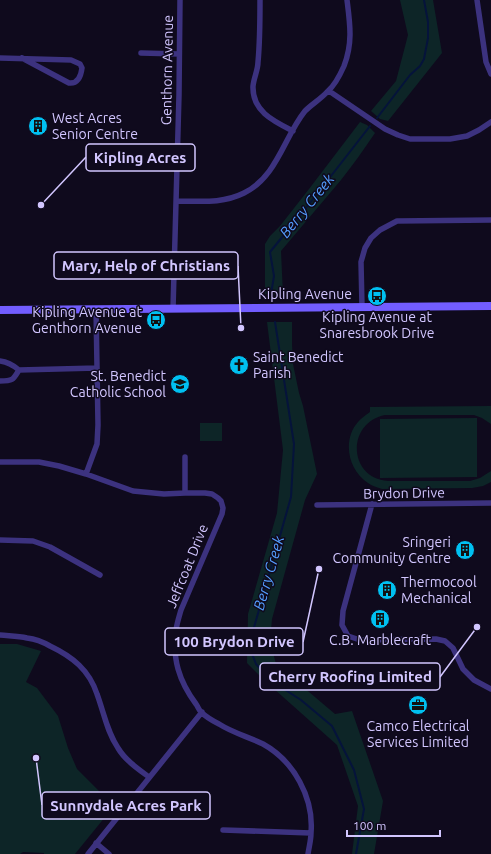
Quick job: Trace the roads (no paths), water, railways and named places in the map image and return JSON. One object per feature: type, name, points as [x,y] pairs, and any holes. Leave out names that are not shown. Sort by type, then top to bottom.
[{"type":"main road","name":"Kipling Avenue","points":[[0,310],[491,306]]},
{"type":"street","name":"Genthorn Avenue","points":[[173,309],[180,0]]},
{"type":"street","points":[[260,0],[258,64],[253,88],[255,101],[259,109],[266,116],[292,131]]},
{"type":"street","points":[[176,201],[214,202],[225,200],[245,193],[266,176],[292,131],[306,111],[329,91],[337,80],[343,67],[350,43],[351,31],[347,0]]},
{"type":"street","points":[[478,0],[486,62],[491,74]]},
{"type":"street","points":[[141,53],[179,54]]},
{"type":"street","points":[[0,58],[22,58],[71,60],[80,64],[82,68],[81,76],[78,81],[69,83],[22,58]]},
{"type":"street","points":[[329,91],[385,129],[398,136],[410,139],[450,139],[467,136],[491,122]]},
{"type":"street","points":[[362,307],[361,262],[365,248],[371,238],[380,230],[397,222],[491,220]]},
{"type":"street","points":[[86,474],[96,444],[98,431],[96,309]]},
{"type":"street","points":[[0,360],[13,365],[19,370],[97,368]]},
{"type":"street","points":[[0,381],[14,379],[19,370]]},
{"type":"street","points":[[185,458],[185,493]]},
{"type":"street","name":"Jeffcoat Drive","points":[[0,462],[39,462],[59,466],[133,491],[164,494],[205,493],[212,494],[220,499],[222,514],[181,610],[177,623],[175,653],[180,676],[187,691],[202,712],[228,730],[263,744],[277,754],[298,779],[305,791],[311,818],[311,833],[308,854]]},
{"type":"street","name":"Brydon Drive","points":[[317,505],[491,503]]},
{"type":"street","points":[[372,504],[343,611],[342,625],[348,636],[360,640],[436,639],[445,641],[453,648],[463,669],[474,680],[491,689]]},
{"type":"street","points":[[0,540],[33,541],[50,547],[100,575]]},
{"type":"street","points":[[0,635],[40,641],[57,649],[79,664],[87,673],[97,693],[115,745],[127,759],[149,777]]},
{"type":"street","points":[[88,854],[202,712]]},
{"type":"street","points":[[223,830],[311,833]]},
{"type":"street","points":[[96,843],[109,854]]},
{"type":"waterway","name":"Berry Creek","points":[[377,118],[410,75],[420,66],[424,59],[428,38],[428,22],[424,0]]},
{"type":"waterway","name":"Berry Creek","points":[[271,294],[274,276],[270,252],[370,126]]},
{"type":"waterway","name":"Berry Creek","points":[[275,322],[294,444],[291,497],[251,638],[250,649],[256,664],[273,682],[301,700],[332,726],[354,770],[364,809],[356,854]]},
{"type":"place","name":"West Acres Senior Centre","points":[[38,126]]},
{"type":"place","name":"Kipling Acres","points":[[41,205]]},
{"type":"place","name":"Kipling Avenue at Snaresbrook Drive","points":[[377,296]]},
{"type":"place","name":"Kipling Avenue at Genthorn Avenue","points":[[156,320]]},
{"type":"place","name":"Mary, Help of Christians","points":[[241,328]]},
{"type":"place","name":"Saint Benedict Parish","points":[[239,365]]},
{"type":"place","name":"St. Benedict Catholic School","points":[[180,384]]},
{"type":"place","name":"Sringeri Community Centre","points":[[465,550]]},
{"type":"place","name":"100 Brydon Drive","points":[[319,569]]},
{"type":"place","name":"Thermocool Mechanical","points":[[387,590]]},
{"type":"place","name":"C.B. Marblecraft","points":[[380,619]]},
{"type":"place","name":"Cherry Roofing Limited","points":[[477,627]]},
{"type":"place","name":"Camco Electrical Services Limited","points":[[418,705]]},
{"type":"place","name":"Sunnydale Acres Park","points":[[36,758]]}]
